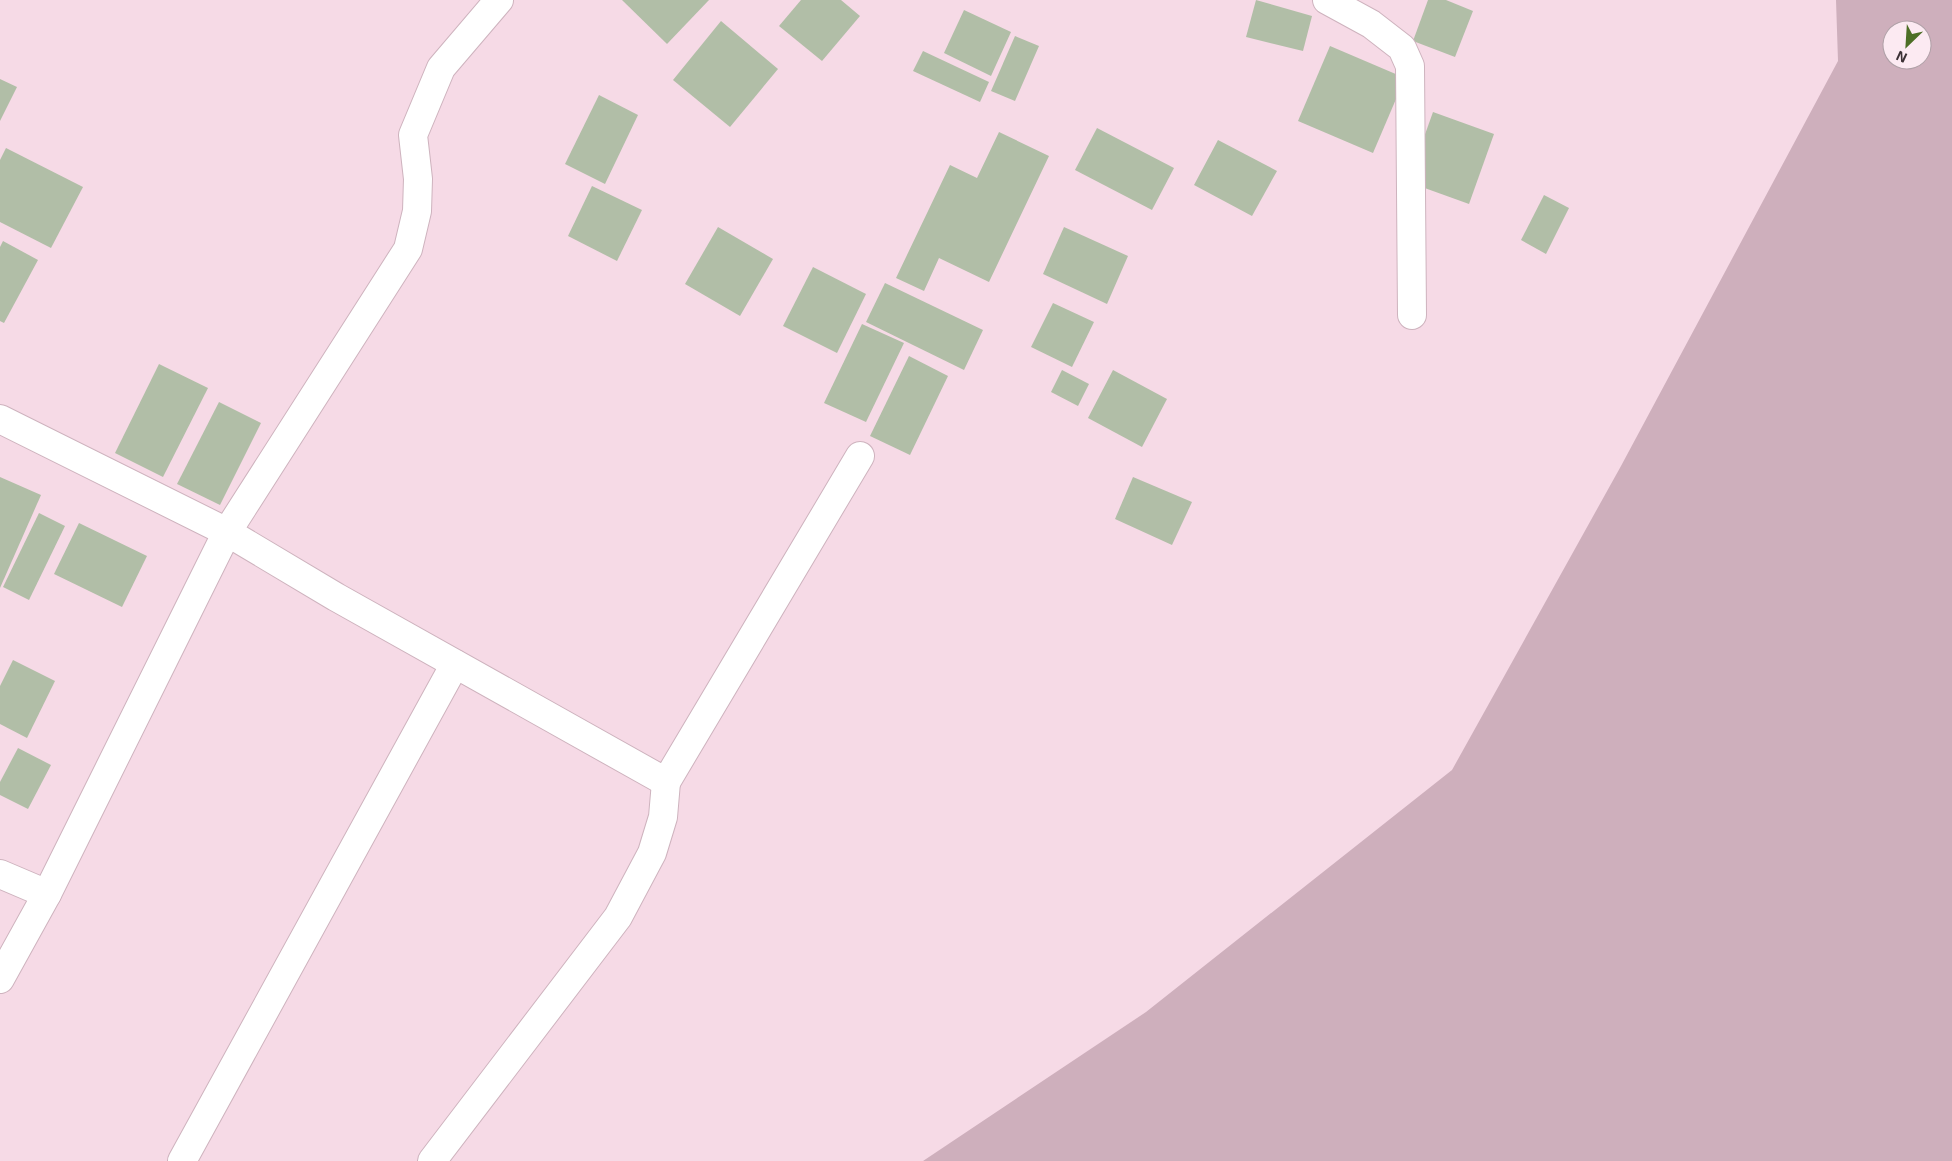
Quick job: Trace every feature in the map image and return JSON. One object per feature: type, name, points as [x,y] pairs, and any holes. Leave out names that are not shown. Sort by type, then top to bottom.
[{"type":"street","points":[[0,979],[46,894],[227,532],[408,248],[417,211],[418,179],[413,135],[441,68],[499,0]]},
{"type":"street","points":[[1328,0],[1371,24],[1402,48],[1410,66],[1412,315]]},
{"type":"street","points":[[0,419],[227,532],[455,664],[666,782]]},
{"type":"street","points":[[432,1161],[618,917],[652,853],[663,816],[666,782],[860,456]]},
{"type":"street","points":[[182,1161],[455,664]]},
{"type":"street","points":[[0,874],[46,894]]},
{"type":"shaded area","points":[[1836,0],[1952,0],[1952,1161],[923,1161],[1146,1012],[1452,770],[1621,466],[1838,61]]},
{"type":"building","points":[[622,0],[709,0],[667,44]]},
{"type":"building","points":[[801,0],[841,0],[860,16],[822,61],[779,26]]},
{"type":"building","points":[[1256,0],[1312,16],[1303,51],[1246,37]]},
{"type":"building","points":[[1428,0],[1446,0],[1473,11],[1455,57],[1413,41]]},
{"type":"building","points":[[964,10],[1011,32],[991,76],[944,53]]},
{"type":"building","points":[[721,21],[778,69],[730,127],[673,80]]},
{"type":"building","points":[[1015,36],[1039,46],[1015,101],[991,91]]},
{"type":"building","points":[[1330,46],[1405,78],[1373,153],[1298,121]]},
{"type":"building","points":[[923,51],[989,82],[980,102],[913,71]]},
{"type":"building","points":[[0,79],[17,87],[0,121]]},
{"type":"building","points":[[599,95],[638,115],[605,184],[565,164]]},
{"type":"building","points":[[1433,112],[1494,134],[1469,204],[1408,182]]},
{"type":"building","points":[[1097,128],[1174,168],[1152,210],[1075,170]]},
{"type":"building","points":[[999,132],[1049,156],[989,282],[939,258],[924,291],[896,278],[950,165],[977,178]]},
{"type":"building","points":[[1218,140],[1277,171],[1252,216],[1194,185]]},
{"type":"building","points":[[6,148],[83,187],[51,248],[0,222],[0,160]]},
{"type":"building","points":[[592,186],[642,210],[617,261],[568,236]]},
{"type":"building","points":[[1544,195],[1569,208],[1546,254],[1521,240]]},
{"type":"building","points":[[718,227],[773,259],[740,316],[685,284]]},
{"type":"building","points":[[1064,227],[1128,256],[1107,304],[1043,274]]},
{"type":"building","points":[[3,241],[38,260],[4,323],[0,321],[0,247]]},
{"type":"building","points":[[813,267],[866,294],[837,353],[783,326]]},
{"type":"building","points":[[885,283],[983,330],[964,370],[866,322]]},
{"type":"building","points":[[1053,303],[1094,322],[1072,367],[1031,347]]},
{"type":"building","points":[[862,324],[904,343],[866,422],[824,403]]},
{"type":"building","points":[[909,356],[948,376],[910,455],[870,436]]},
{"type":"building","points":[[159,364],[208,388],[163,477],[115,453]]},
{"type":"building","points":[[1062,370],[1089,384],[1078,406],[1051,392]]},
{"type":"building","points":[[1113,370],[1167,399],[1142,447],[1088,418]]},
{"type":"building","points":[[219,402],[261,423],[220,505],[177,484]]},
{"type":"building","points":[[0,477],[41,495],[0,588]]},
{"type":"building","points":[[1133,477],[1192,502],[1172,545],[1115,519]]},
{"type":"building","points":[[39,513],[65,526],[29,600],[3,587]]},
{"type":"building","points":[[79,523],[147,556],[122,607],[54,574]]},
{"type":"building","points":[[13,660],[55,681],[27,738],[0,724],[0,686]]},
{"type":"building","points":[[18,748],[51,765],[28,809],[0,795],[0,782]]}]
